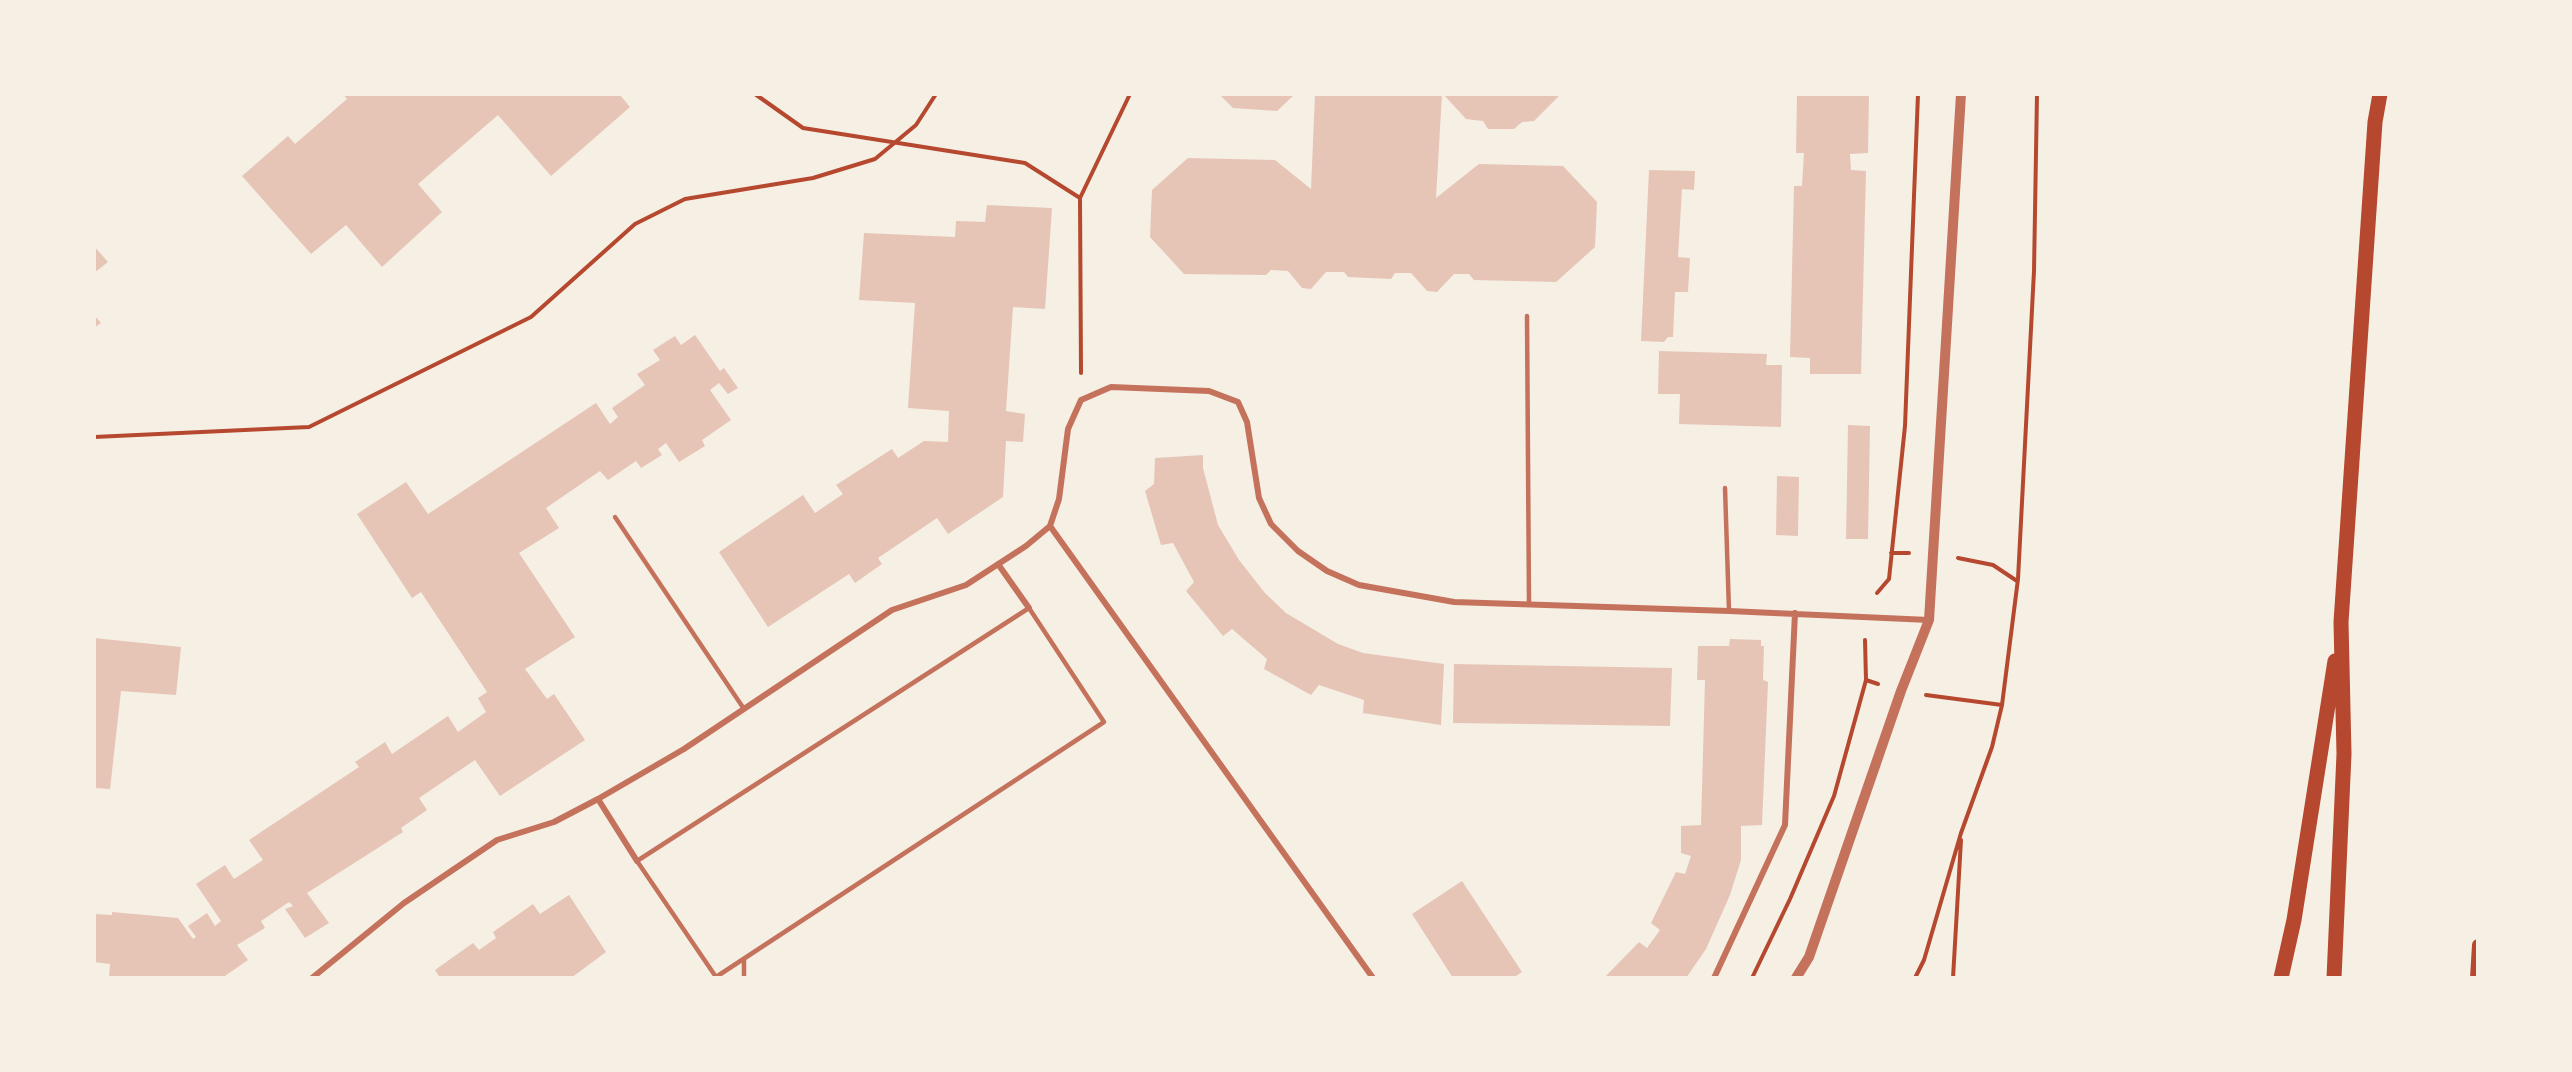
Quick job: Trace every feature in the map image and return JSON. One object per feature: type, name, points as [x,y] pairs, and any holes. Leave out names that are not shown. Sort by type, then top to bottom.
[{"type":"main road","points":[[2334,978],[2344,754],[2342,622],[2375,123],[2380,94]]},
{"type":"main road","points":[[2281,978],[2294,920],[2342,622]]},
{"type":"main road","points":[[2476,978],[2478,945]]},
{"type":"street","points":[[1796,978],[1809,957],[1901,691],[1929,620],[1961,94]]},
{"type":"street","points":[[312,978],[404,903],[497,840],[554,822],[598,799],[684,749],[892,610],[966,585],[1050,526],[1059,499],[1068,429],[1081,400],[1111,387],[1209,391],[1238,402],[1247,422],[1259,498],[1271,524],[1298,551],[1327,571],[1359,585],[1454,602],[1729,610],[1929,620]]},
{"type":"street","points":[[1050,526],[1373,978]]},
{"type":"street","points":[[998,564],[1029,608]]},
{"type":"street","points":[[1714,978],[1785,825],[1796,613]]},
{"type":"street","points":[[598,799],[637,861]]},
{"type":"lane","points":[[1527,316],[1529,604]]},
{"type":"lane","points":[[1725,488],[1729,610]]},
{"type":"lane","points":[[615,517],[744,709]]},
{"type":"lane","points":[[1029,608],[1104,722],[716,977],[637,861],[1029,608]]},
{"type":"lane","points":[[744,959],[744,978]]},
{"type":"path","points":[[755,94],[803,128],[1025,163],[1080,198]]},
{"type":"path","points":[[94,437],[309,427],[531,317],[635,224],[685,200],[813,178],[875,159],[916,125],[936,94]]},
{"type":"path","points":[[1081,400],[1080,198],[1130,94]]},
{"type":"path","points":[[1752,978],[1790,899],[1834,796],[1866,680],[1864,647],[1867,616],[1878,590],[1889,579],[1905,426],[1918,94]]},
{"type":"path","points":[[1915,978],[1924,960],[1962,833],[1992,747],[2002,705],[2018,579],[2034,271],[2037,94]]},
{"type":"path","points":[[1866,680],[1901,691],[2002,705]]},
{"type":"path","points":[[1953,978],[1962,833]]},
{"type":"building","points":[[343,94],[619,94],[630,107],[551,176],[498,115],[418,184],[442,212],[382,267],[346,225],[311,254],[242,176],[288,136],[295,144],[347,99]]},
{"type":"building","points":[[1219,94],[1295,94],[1277,111],[1233,108]]},
{"type":"building","points":[[1315,94],[1442,94],[1436,198],[1479,164],[1563,166],[1597,202],[1595,247],[1556,282],[1474,280],[1469,274],[1454,274],[1437,292],[1427,291],[1411,273],[1395,273],[1391,279],[1348,277],[1344,272],[1326,272],[1311,289],[1302,288],[1288,271],[1271,270],[1266,275],[1184,274],[1150,237],[1152,190],[1188,158],[1275,160],[1311,189]]},
{"type":"building","points":[[1443,94],[1561,94],[1534,121],[1522,122],[1514,129],[1488,129],[1483,121],[1466,119]]},
{"type":"building","points":[[1797,94],[1869,94],[1868,153],[1850,154],[1851,170],[1866,171],[1861,374],[1810,374],[1810,358],[1790,357],[1794,186],[1802,186],[1804,153],[1796,153]]},
{"type":"building","points":[[1649,170],[1695,171],[1694,190],[1682,189],[1678,257],[1690,258],[1688,292],[1675,292],[1673,337],[1668,337],[1664,342],[1641,341]]},
{"type":"building","points":[[987,205],[1052,208],[1045,309],[1013,307],[1006,411],[1025,414],[1023,442],[1006,441],[1003,497],[948,534],[937,518],[878,558],[882,564],[855,583],[849,574],[768,627],[719,552],[803,495],[815,513],[843,494],[836,485],[892,449],[898,458],[924,441],[948,442],[949,411],[908,408],[915,303],[859,300],[864,233],[955,237],[956,221],[985,222]]},
{"type":"building","points":[[94,246],[108,262],[94,273]]},
{"type":"building","points":[[94,315],[101,323],[94,328]]},
{"type":"building","points":[[695,335],[720,371],[724,368],[738,388],[728,394],[719,383],[710,390],[731,420],[702,440],[705,446],[679,462],[666,443],[658,449],[662,455],[641,468],[636,461],[608,480],[600,471],[546,508],[559,528],[519,553],[575,637],[525,669],[547,699],[554,694],[585,740],[500,796],[475,760],[419,798],[427,810],[401,828],[403,832],[307,893],[329,923],[305,938],[285,909],[293,906],[289,902],[261,921],[265,928],[237,945],[248,960],[222,978],[109,978],[110,964],[94,962],[94,914],[112,915],[112,912],[178,918],[193,939],[196,937],[188,926],[207,913],[215,926],[221,921],[196,884],[225,865],[234,879],[263,860],[249,840],[359,767],[355,762],[385,742],[392,754],[448,716],[458,732],[486,712],[478,698],[487,692],[421,592],[412,598],[357,514],[406,482],[428,514],[596,403],[610,424],[618,417],[612,408],[645,385],[637,374],[660,360],[653,350],[675,336],[681,345]]},
{"type":"building","points":[[1659,351],[1767,354],[1766,365],[1782,365],[1781,427],[1679,424],[1680,394],[1658,394]]},
{"type":"building","points":[[1848,425],[1870,426],[1868,539],[1846,539]]},
{"type":"building","points":[[1203,455],[1203,468],[1218,525],[1239,560],[1265,593],[1286,613],[1338,644],[1363,653],[1444,664],[1441,725],[1363,713],[1364,700],[1319,685],[1311,695],[1264,669],[1267,659],[1232,629],[1223,636],[1186,591],[1194,582],[1173,543],[1161,545],[1145,491],[1154,484],[1155,458]]},
{"type":"building","points":[[1777,476],[1799,477],[1798,536],[1776,535]]},
{"type":"building","points":[[94,638],[181,647],[176,695],[121,691],[110,789],[94,788]]},
{"type":"building","points":[[1730,639],[1761,640],[1761,646],[1764,646],[1763,680],[1768,682],[1762,825],[1741,826],[1741,860],[1730,895],[1706,949],[1686,978],[1604,978],[1639,942],[1647,948],[1660,930],[1651,923],[1676,872],[1685,874],[1691,856],[1681,853],[1681,826],[1701,825],[1705,680],[1697,680],[1698,646],[1729,646]]},
{"type":"building","points":[[1454,664],[1672,668],[1670,726],[1453,723]]},
{"type":"building","points":[[1462,881],[1522,972],[1513,978],[1453,978],[1412,914]]},
{"type":"building","points":[[569,895],[606,952],[571,978],[440,978],[435,970],[473,943],[479,950],[496,938],[493,932],[533,904],[540,914]]}]
